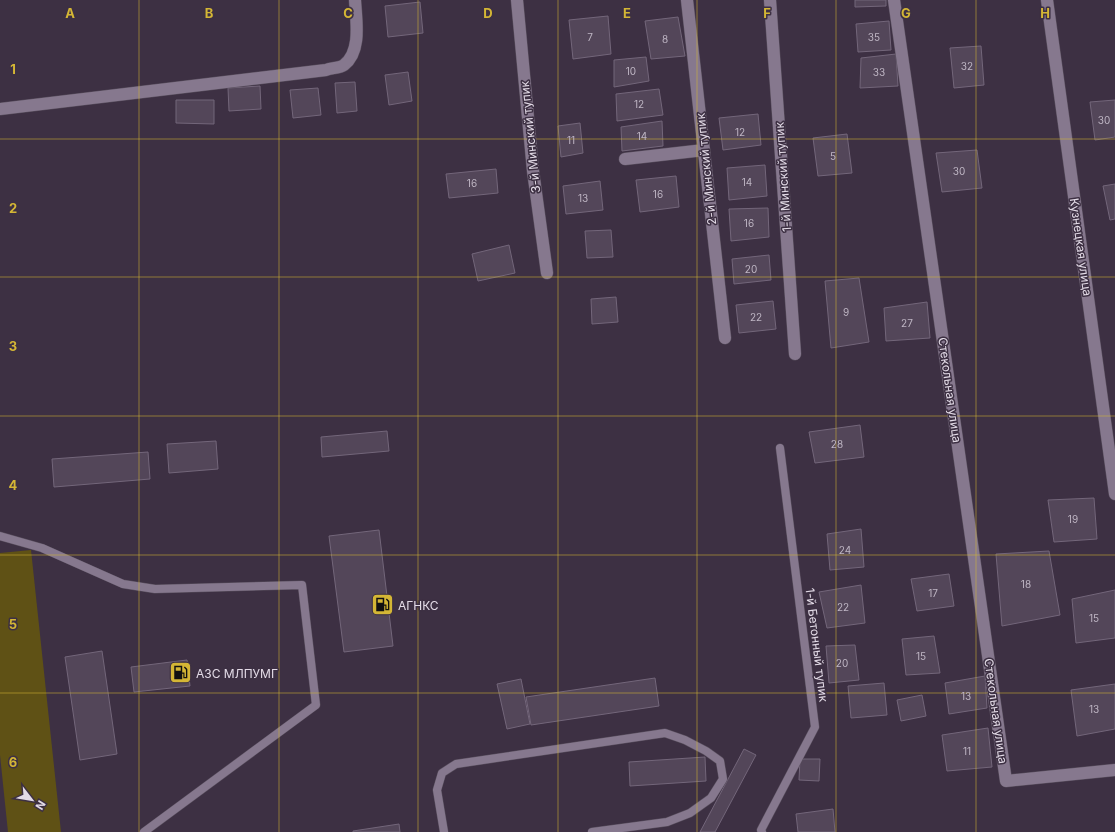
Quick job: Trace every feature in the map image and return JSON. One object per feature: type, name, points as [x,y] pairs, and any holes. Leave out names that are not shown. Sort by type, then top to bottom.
[{"type":"street","points":[[0,109],[343,66],[351,57],[357,36],[355,0]]},
{"type":"street","name":"3-й Минский тупик","points":[[517,0],[533,171],[547,273]]},
{"type":"street","name":"2-й Минский тупик","points":[[687,0],[725,338]]},
{"type":"street","name":"1-й Минский тупик","points":[[770,0],[795,354]]},
{"type":"street","name":"Стекольная улица","points":[[894,0],[1006,781],[1115,770]]},
{"type":"street","name":"Кузнецкая улица","points":[[1047,0],[1115,494]]},
{"type":"street","points":[[625,159],[704,150]]},
{"type":"lane","name":"1-й Бетонный тупик","points":[[762,832],[761,830],[815,727],[780,448]]},
{"type":"lane","points":[[0,536],[42,548],[123,584],[155,589],[302,585],[316,705],[144,832]]},
{"type":"lane","points":[[444,832],[437,790],[442,773],[456,764],[665,733],[706,750],[720,761],[723,779],[711,798],[690,813],[667,822],[592,832]]},
{"type":"shaded area","points":[[31,550],[61,832],[8,832],[0,755],[0,553]]},
{"type":"building","points":[[855,0],[886,0],[886,6],[855,7]]},
{"type":"building","points":[[420,2],[423,33],[388,37],[385,6]]},
{"type":"building","points":[[608,16],[611,54],[573,59],[569,20]]},
{"type":"building","points":[[678,17],[685,56],[651,59],[645,21]]},
{"type":"building","points":[[889,21],[891,50],[858,52],[856,24]]},
{"type":"building","points":[[981,46],[984,85],[954,88],[950,48]]},
{"type":"building","points":[[896,54],[898,86],[860,88],[861,58]]},
{"type":"building","points":[[646,57],[649,81],[614,87],[614,60]]},
{"type":"building","points":[[408,72],[412,101],[389,105],[385,75]]},
{"type":"building","points":[[355,82],[357,111],[337,113],[335,83]]},
{"type":"building","points":[[260,86],[261,109],[229,111],[228,88]]},
{"type":"building","points":[[318,88],[321,115],[293,118],[290,90]]},
{"type":"building","points":[[659,89],[663,115],[617,121],[616,94]]},
{"type":"building","points":[[176,100],[214,100],[214,124],[176,123]]},
{"type":"building","points":[[1115,100],[1115,137],[1095,140],[1090,102]]},
{"type":"building","points":[[758,114],[761,145],[723,150],[719,118]]},
{"type":"building","points":[[662,121],[663,146],[622,151],[621,127]]},
{"type":"building","points":[[580,123],[583,153],[561,157],[558,126]]},
{"type":"building","points":[[847,134],[852,173],[818,176],[813,138]]},
{"type":"building","points":[[977,150],[982,188],[942,192],[936,153]]},
{"type":"building","points":[[765,165],[767,196],[729,200],[727,168]]},
{"type":"building","points":[[496,169],[498,193],[449,198],[446,174]]},
{"type":"building","points":[[676,176],[679,207],[640,212],[636,180]]},
{"type":"building","points":[[600,181],[603,210],[566,214],[563,186]]},
{"type":"building","points":[[1115,184],[1115,219],[1110,220],[1103,186]]},
{"type":"building","points":[[768,208],[769,237],[731,241],[729,209]]},
{"type":"building","points":[[611,230],[613,257],[587,258],[585,231]]},
{"type":"building","points":[[509,245],[515,273],[478,281],[472,254]]},
{"type":"building","points":[[769,255],[771,280],[734,284],[732,259]]},
{"type":"building","points":[[859,278],[869,342],[831,348],[825,281]]},
{"type":"building","points":[[616,297],[618,322],[592,324],[591,299]]},
{"type":"building","points":[[773,301],[776,329],[739,333],[736,305]]},
{"type":"building","points":[[927,302],[930,338],[886,341],[884,308]]},
{"type":"building","points":[[860,425],[864,457],[815,463],[809,432]]},
{"type":"building","points":[[387,431],[389,451],[322,457],[321,437]]},
{"type":"building","points":[[216,441],[218,469],[169,473],[167,444]]},
{"type":"building","points":[[148,452],[150,479],[54,487],[52,459]]},
{"type":"building","points":[[1094,498],[1097,539],[1054,542],[1048,500]]},
{"type":"building","points":[[861,529],[864,567],[830,570],[827,534]]},
{"type":"building","points":[[379,530],[393,646],[344,652],[329,536]]},
{"type":"building","points":[[1049,551],[1060,615],[1002,626],[996,554]]},
{"type":"building","points":[[949,574],[954,606],[917,611],[911,579]]},
{"type":"building","points":[[861,585],[865,623],[827,628],[819,592]]},
{"type":"building","points":[[1115,590],[1115,638],[1076,643],[1072,599]]},
{"type":"building","points":[[934,636],[940,673],[906,675],[902,639]]},
{"type":"building","points":[[855,645],[859,680],[829,683],[826,646]]},
{"type":"building","points":[[102,651],[117,754],[80,760],[65,657]]},
{"type":"building","points":[[187,660],[190,686],[134,692],[131,667]]},
{"type":"building","points":[[985,676],[987,708],[949,714],[945,683]]},
{"type":"building","points":[[655,678],[659,706],[531,725],[526,697]]},
{"type":"building","points":[[521,679],[530,724],[507,729],[497,684]]},
{"type":"building","points":[[884,683],[887,715],[851,718],[848,686]]},
{"type":"building","points":[[1115,684],[1115,729],[1077,736],[1071,690]]},
{"type":"building","points":[[922,695],[926,716],[901,721],[897,700]]},
{"type":"building","points":[[988,728],[992,767],[947,771],[942,735]]},
{"type":"building","points":[[744,749],[756,755],[715,832],[700,832]]},
{"type":"building","points":[[705,757],[706,781],[630,786],[629,762]]},
{"type":"building","points":[[800,759],[820,759],[819,781],[799,780]]},
{"type":"building","points":[[833,809],[835,832],[798,832],[796,814]]},
{"type":"building","points":[[399,824],[400,832],[353,832],[353,831]]},
{"type":"place","name":"АГНКС","points":[[382,605]]},
{"type":"place","name":"АЗС МЛПУМГ","points":[[181,673]]}]
